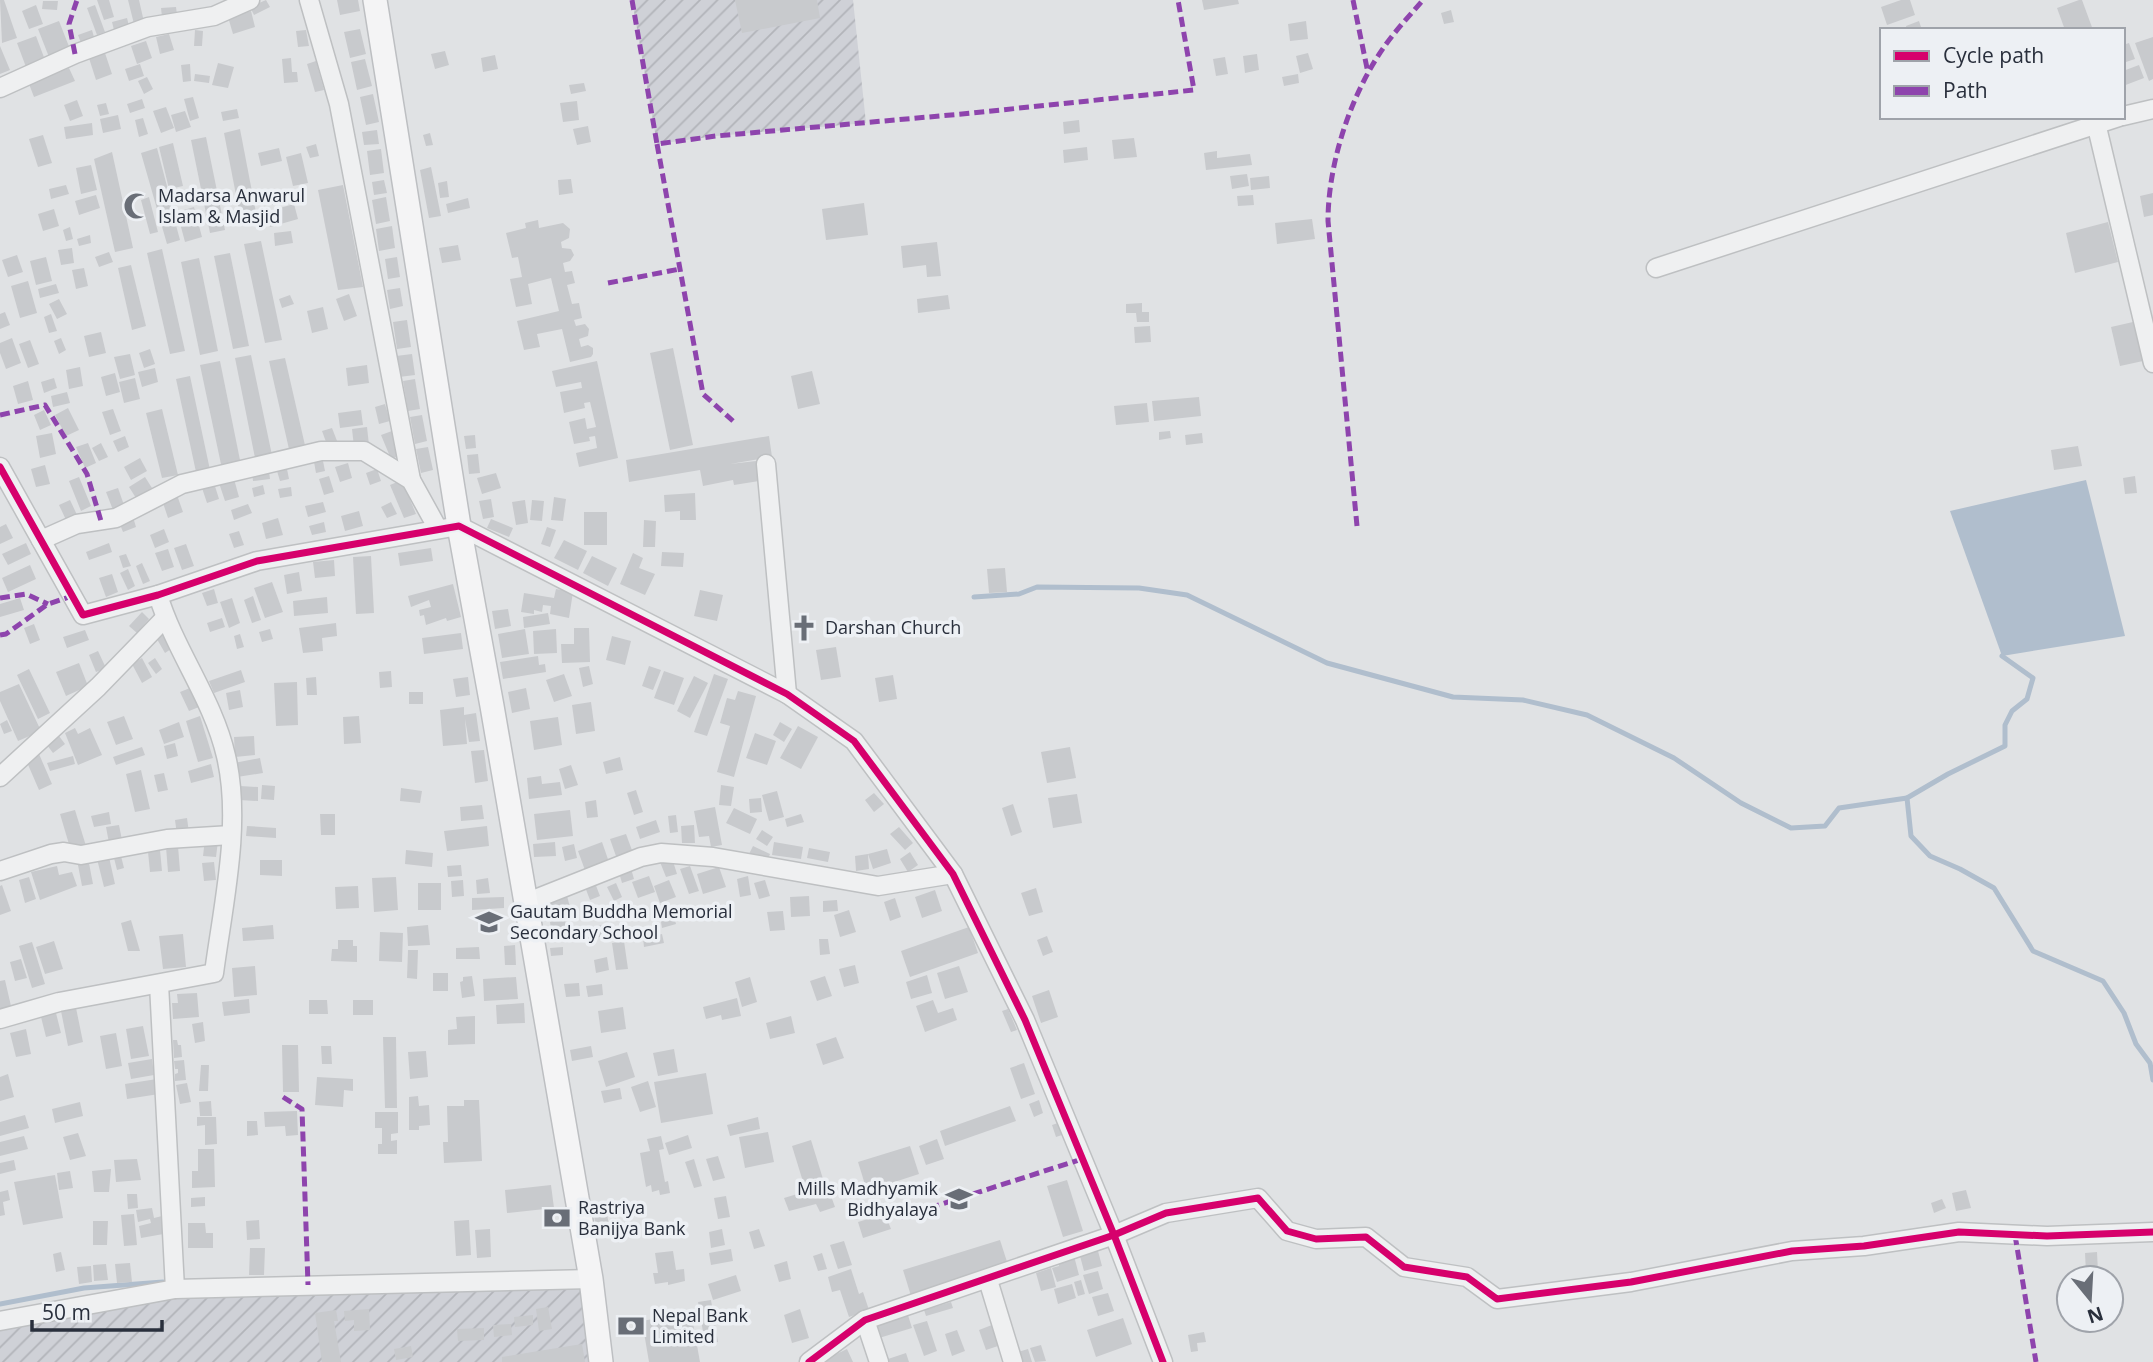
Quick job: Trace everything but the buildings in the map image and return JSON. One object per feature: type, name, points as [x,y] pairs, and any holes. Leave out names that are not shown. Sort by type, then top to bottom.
[{"type":"main road","points":[[375,0],[448,528],[492,706],[591,1279],[601,1362]]},
{"type":"street","points":[[0,88],[75,54],[148,27],[214,16],[250,0]]},
{"type":"street","points":[[309,0],[339,104],[411,480]]},
{"type":"street","points":[[2125,116],[2153,109]]},
{"type":"street","points":[[1656,268],[2113,119]]},
{"type":"street","points":[[2096,123],[2153,363]]},
{"type":"street","points":[[41,540],[77,524],[116,518],[182,484],[321,452],[364,451],[411,480],[448,528],[787,694],[854,741],[953,874],[1026,1020],[1163,1362]]},
{"type":"street","points":[[766,464],[787,694]]},
{"type":"street","points":[[0,467],[83,615],[158,595],[257,561],[448,528]]},
{"type":"street","points":[[0,1019],[59,1002],[214,973],[231,835],[233,796],[226,755],[206,700],[165,618],[158,595]]},
{"type":"street","points":[[0,777],[98,687],[165,618]]},
{"type":"street","points":[[0,871],[51,854],[64,852],[81,855],[167,839],[231,835]]},
{"type":"street","points":[[525,903],[641,857],[661,853],[713,857],[878,886],[953,874]]},
{"type":"street","points":[[159,984],[176,1289]]},
{"type":"street","points":[[809,1362],[865,1320],[988,1280],[1114,1235],[1166,1213],[1258,1198],[1287,1231],[1316,1239],[1366,1237],[1404,1267],[1467,1277],[1497,1299],[1631,1282],[1792,1251],[1864,1246],[1959,1232],[2047,1236],[2153,1232]]},
{"type":"street","points":[[0,1321],[176,1289],[591,1279]]},
{"type":"street","points":[[988,1280],[1013,1362]]},
{"type":"street","points":[[865,1320],[879,1362]]},
{"type":"shaded area","points":[[632,0],[853,0],[866,123],[657,144]]},
{"type":"shaded area","points":[[591,1279],[601,1362],[0,1362],[0,1321],[175,1289]]},
{"type":"water","points":[[2086,480],[2125,636],[2002,656],[1950,511]]},
{"type":"waterway","points":[[974,597],[1019,594],[1037,587],[1139,588],[1187,595],[1327,663],[1453,697],[1523,700],[1587,715],[1674,758],[1741,803],[1791,828],[1825,826],[1839,808],[1907,798]]},
{"type":"waterway","points":[[2002,656],[2033,678],[2027,699],[2012,711],[2005,725],[2005,746],[1907,798],[1911,836],[1930,856],[1994,888],[2033,951],[2103,981],[2124,1013],[2136,1044],[2150,1063],[2153,1080]]},
{"type":"waterway","points":[[0,1304],[84,1288],[163,1282]]},
{"type":"marked path","points":[[75,54],[69,24],[77,0]]},
{"type":"marked path","points":[[632,0],[657,144],[1194,90],[1178,0]]},
{"type":"marked path","points":[[1353,0],[1368,73]]},
{"type":"marked path","points":[[1357,526],[1328,221],[1329,199],[1337,153],[1361,86],[1384,47],[1423,0]]},
{"type":"marked path","points":[[657,144],[703,394],[733,421]]},
{"type":"marked path","points":[[608,283],[680,269]]},
{"type":"marked path","points":[[0,415],[45,405],[87,474],[101,521]]},
{"type":"marked path","points":[[0,598],[26,594],[48,604]]},
{"type":"marked path","points":[[0,635],[6,634],[48,604],[72,596]]},
{"type":"marked path","points":[[283,1097],[302,1109],[308,1285]]},
{"type":"marked path","points":[[901,1217],[1082,1159]]},
{"type":"marked path","points":[[2015,1235],[2036,1362]]},
{"type":"cycle path","points":[[0,467],[83,615],[158,595],[257,561],[459,526],[787,694],[854,741],[953,874],[1025,1020],[1163,1362]]},
{"type":"cycle path","points":[[809,1362],[865,1320],[1114,1235],[1166,1213],[1258,1198],[1287,1231],[1316,1239],[1366,1237],[1404,1267],[1467,1277],[1497,1299],[1631,1282],[1792,1251],[1864,1246],[1959,1232],[2047,1236],[2153,1232]]},
{"type":"place","name":"Madarsa Anwarul Islam & Masjid","points":[[137,206]]},
{"type":"place","name":"Darshan Church","points":[[804,628]]},
{"type":"place","name":"Gautam Buddha Memorial Secondary School","points":[[489,922]]},
{"type":"place","name":"Mills Madhyamik Bidhyalaya","points":[[959,1199]]},
{"type":"place","name":"Rastriya Banijya Bank","points":[[557,1218]]},
{"type":"place","name":"Nepal Bank Limited","points":[[631,1326]]}]
